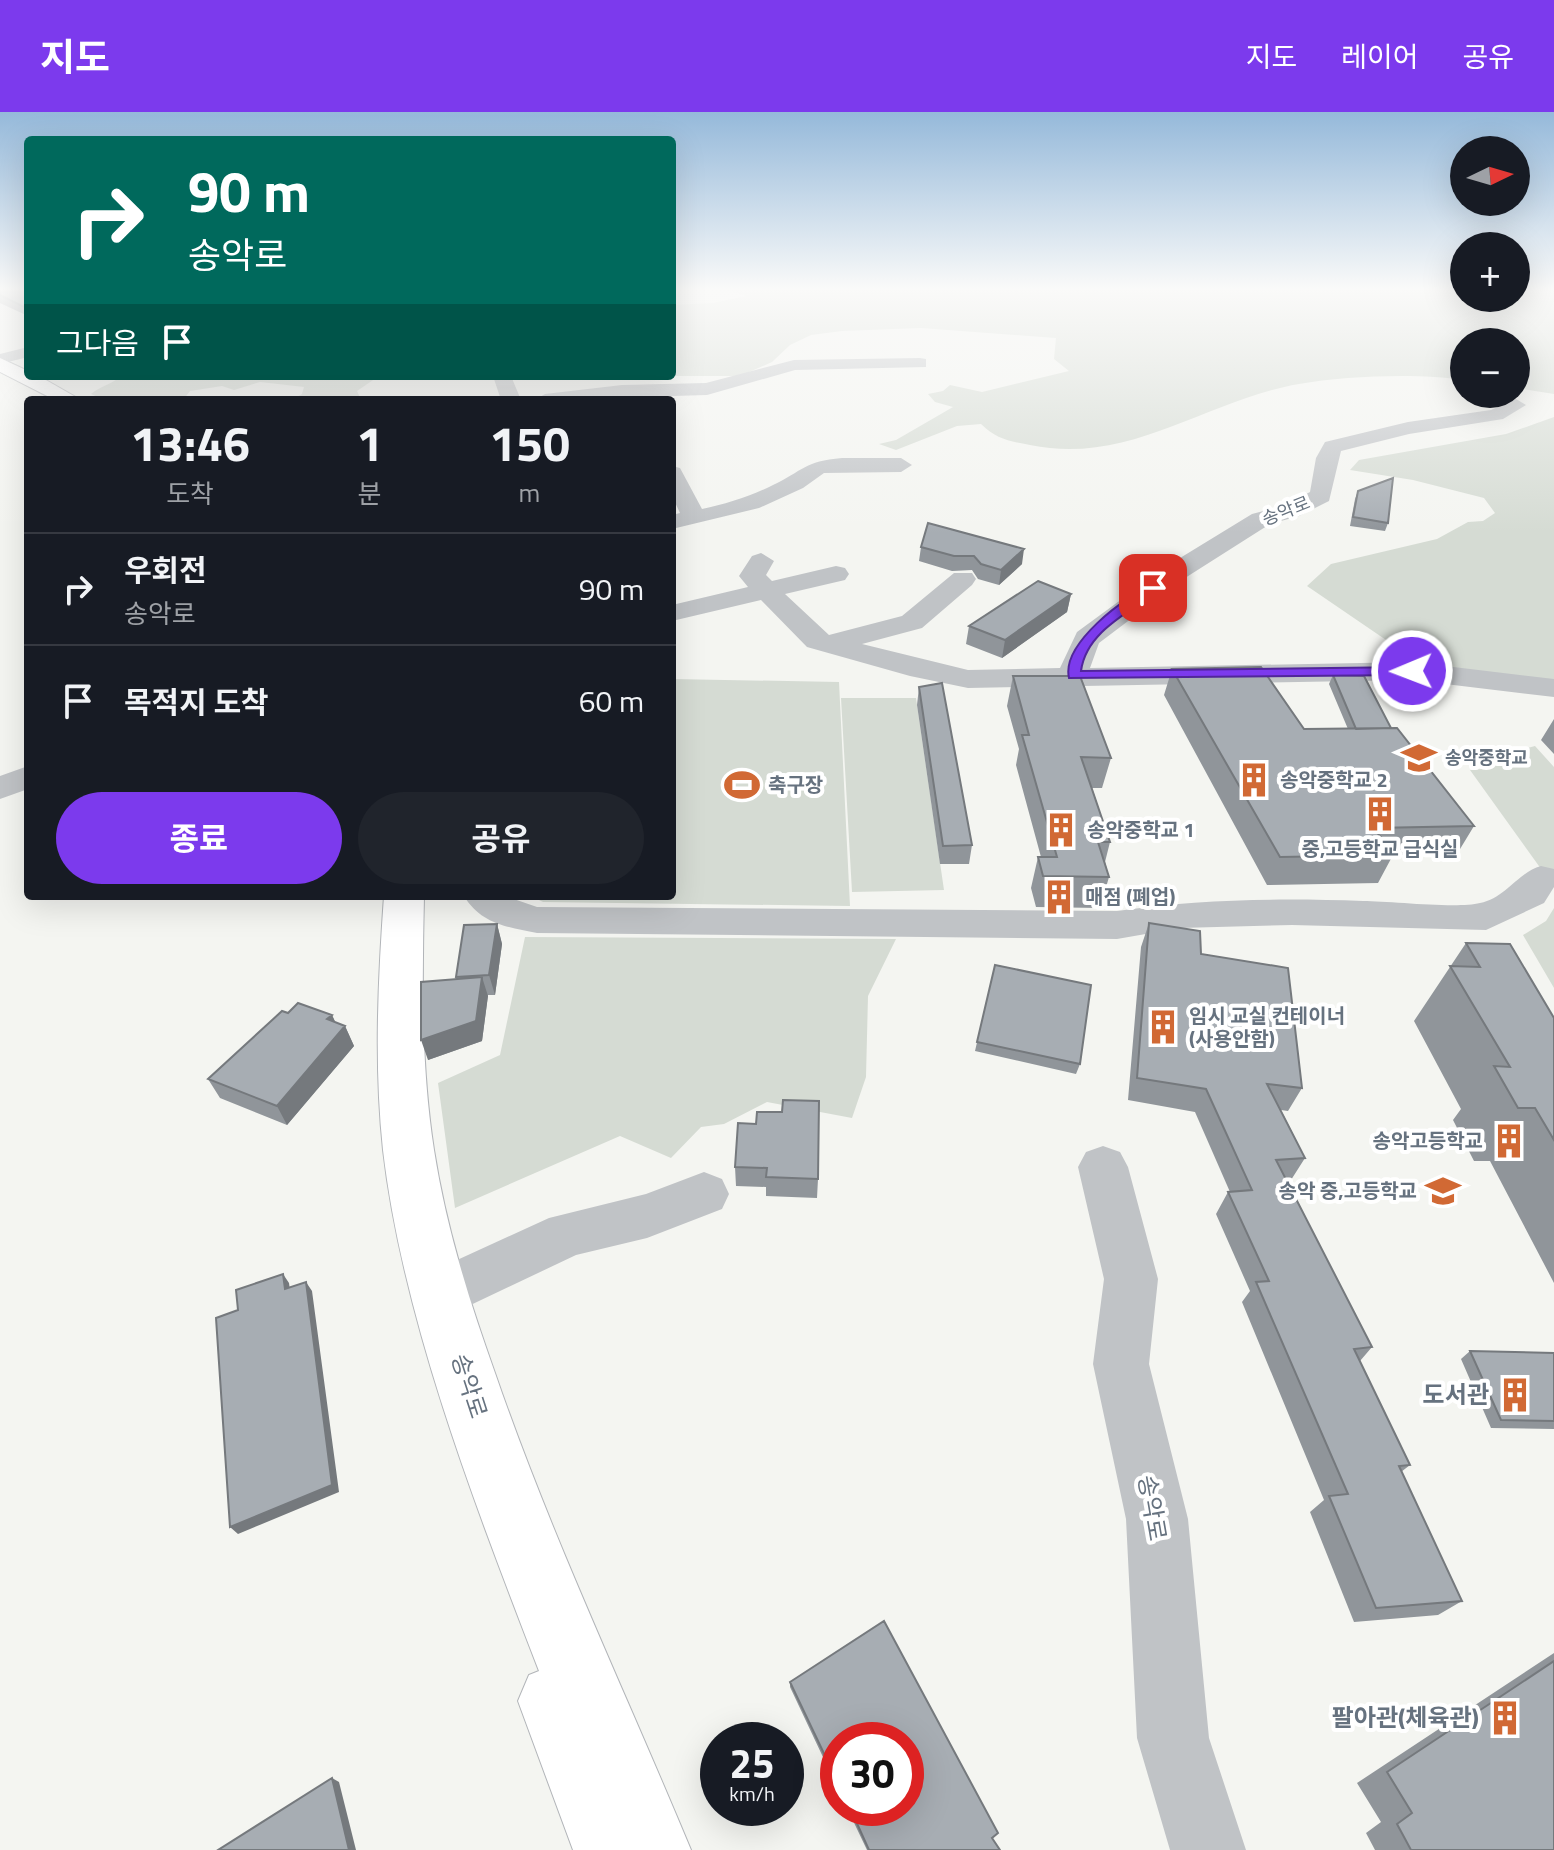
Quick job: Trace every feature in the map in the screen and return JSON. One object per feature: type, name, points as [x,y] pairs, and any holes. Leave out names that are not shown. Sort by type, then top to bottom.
[{"type":"main road","points":[[36,380],[64,396]]},
{"type":"main road","points":[[54,380],[76,396]]},
{"type":"main road","points":[[385,900],[389,1123],[399,1225],[438,1360],[555,1700],[613,1850]]},
{"type":"main road","name":"송악로","points":[[404,900],[400,971],[403,1089],[413,1185],[439,1295],[497,1475],[601,1735],[651,1850]]},
{"type":"street","points":[[579,396],[622,391],[707,389],[775,370]]},
{"type":"street","points":[[879,376],[903,370]]},
{"type":"street","name":"송악로","points":[[1074,675],[1077,657],[1087,638],[1176,572],[1261,519],[1291,511],[1321,496],[1327,458],[1333,447],[1408,428],[1496,415],[1510,408]]},
{"type":"street","points":[[809,471],[806,463],[814,445]]},
{"type":"street","points":[[676,489],[684,521],[761,497],[798,482],[809,471],[867,463],[901,465]]},
{"type":"street","points":[[761,561],[752,576],[817,641],[968,679],[1412,671],[1554,688]]},
{"type":"street","points":[[676,612],[836,574]]},
{"type":"street","points":[[830,645],[912,622],[963,579]]},
{"type":"street","points":[[0,789],[24,778]]},
{"type":"street","points":[[485,900],[505,913],[537,920],[1117,925],[1180,915],[1292,912],[1486,917],[1530,894],[1541,878]]},
{"type":"street","points":[[1486,917],[1509,955]]},
{"type":"street","name":"송악로","points":[[1103,1167],[1131,1279],[1121,1364],[1157,1519],[1173,1738],[1208,1850]]},
{"type":"street","points":[[439,1295],[567,1234],[647,1216],[704,1194]]},
{"type":"shaded area","points":[[676,370],[753,370],[740,376],[676,376]]},
{"type":"shaded area","points":[[1068,370],[1450,370],[1450,379],[1382,376],[1299,384],[1265,392],[1167,428],[1101,447],[1066,449],[1030,445],[1003,439],[981,424],[957,426],[896,450],[879,444],[896,440],[953,407],[935,402],[928,394],[943,391],[950,385],[982,392]]},
{"type":"shaded area","points":[[1530,370],[1554,370],[1554,394],[1530,390]]},
{"type":"shaded area","points":[[373,380],[357,391],[359,396],[299,396],[304,387],[260,382],[234,390],[222,386],[190,391],[186,396],[91,394],[114,381]]},
{"type":"shaded area","points":[[1554,417],[1554,685],[1412,671],[1389,642],[1307,586],[1331,564],[1437,539],[1468,522],[1483,521],[1495,513],[1484,498],[1413,480],[1350,470],[1359,460],[1506,434]]},
{"type":"shaded area","name":"축구장","points":[[676,679],[839,682],[850,906],[539,900],[676,900]]},
{"type":"shaded area","points":[[841,698],[916,698],[944,890],[852,892]]},
{"type":"shaded area","points":[[1535,746],[1554,767],[1554,887],[1470,770],[1493,768],[1501,755]]},
{"type":"shaded area","points":[[1554,908],[1554,988],[1523,935],[1546,921]]},
{"type":"shaded area","points":[[525,937],[896,939],[868,996],[866,1077],[852,1118],[767,1102],[724,1124],[701,1127],[671,1158],[620,1136],[455,1208],[438,1083],[500,1055]]},
{"type":"building","points":[[1393,478],[1388,523],[1353,517],[1358,491]]},
{"type":"building","points":[[928,523],[1024,549],[1001,570],[981,564],[974,556],[954,556],[921,547]]},
{"type":"building","points":[[1038,581],[1071,594],[1005,640],[969,626]]},
{"type":"building","points":[[1261,667],[1304,729],[1397,728],[1474,826],[1374,828],[1393,855],[1280,857],[1172,669]]},
{"type":"building","points":[[1333,675],[1364,676],[1391,728],[1356,729]]},
{"type":"building","points":[[1013,676],[1080,676],[1111,758],[1081,757],[1110,842],[1098,842],[1109,877],[1043,876],[1038,857],[1057,857],[1022,735],[1029,735]]},
{"type":"building","points":[[942,683],[972,845],[943,846],[919,687]]},
{"type":"building","points":[[1149,923],[1200,931],[1201,954],[1288,968],[1302,1088],[1267,1084],[1305,1158],[1276,1160],[1372,1347],[1354,1349],[1410,1465],[1399,1466],[1462,1601],[1376,1608],[1329,1496],[1348,1494],[1256,1282],[1269,1281],[1228,1192],[1252,1190],[1206,1089],[1137,1078]]},
{"type":"building","points":[[497,924],[489,975],[456,977],[464,925]]},
{"type":"building","points":[[1466,943],[1510,944],[1554,1018],[1554,1140],[1535,1108],[1518,1108],[1494,1066],[1510,1067],[1450,966],[1480,967]]},
{"type":"building","points":[[995,965],[1091,985],[1080,1064],[977,1042]]},
{"type":"building","points":[[482,977],[476,1021],[421,1040],[421,982]]},
{"type":"building","points":[[298,1003],[332,1015],[327,1019],[345,1026],[277,1106],[208,1079],[282,1011],[288,1013]]},
{"type":"building","points":[[783,1100],[819,1101],[818,1179],[766,1177],[767,1168],[735,1167],[738,1123],[756,1124],[757,1112],[782,1112]]},
{"type":"building","points":[[283,1274],[285,1289],[306,1282],[332,1485],[230,1527],[216,1318],[238,1310],[236,1290]]},
{"type":"building","name":"도서관","points":[[1470,1351],[1554,1353],[1554,1421],[1501,1420]]},
{"type":"building","points":[[884,1621],[998,1833],[992,1838],[1000,1850],[869,1850],[858,1826],[924,1826],[924,1722],[820,1722],[820,1745],[790,1682]]},
{"type":"building","name":"팔아관(체육관)","points":[[1554,1661],[1554,1850],[1411,1850],[1397,1824],[1412,1813],[1387,1772]]},
{"type":"building","points":[[332,1778],[349,1850],[218,1850]]},
{"type":"place","name":"송악중학교","points":[[1419,758]]},
{"type":"place","name":"송악중학교 2","points":[[1254,780]]},
{"type":"place","name":"축구장","points":[[742,785]]},
{"type":"place","name":"중,고등학교 급식실","points":[[1380,814]]},
{"type":"place","name":"송악중학교 1","points":[[1061,830]]},
{"type":"place","name":"매점 (폐업)","points":[[1059,897]]},
{"type":"place","name":"임시 교실 컨테이너 (사용안함)","points":[[1163,1027]]},
{"type":"place","name":"송악고등학교","points":[[1509,1141]]},
{"type":"place","name":"송악 중,고등학교","points":[[1443,1191]]},
{"type":"place","name":"도서관","points":[[1515,1395]]},
{"type":"place","name":"팔아관(체육관)","points":[[1505,1718]]},
{"type":"route","points":[[1153,588],[1087,638],[1077,657],[1074,675],[1412,671]]}]
